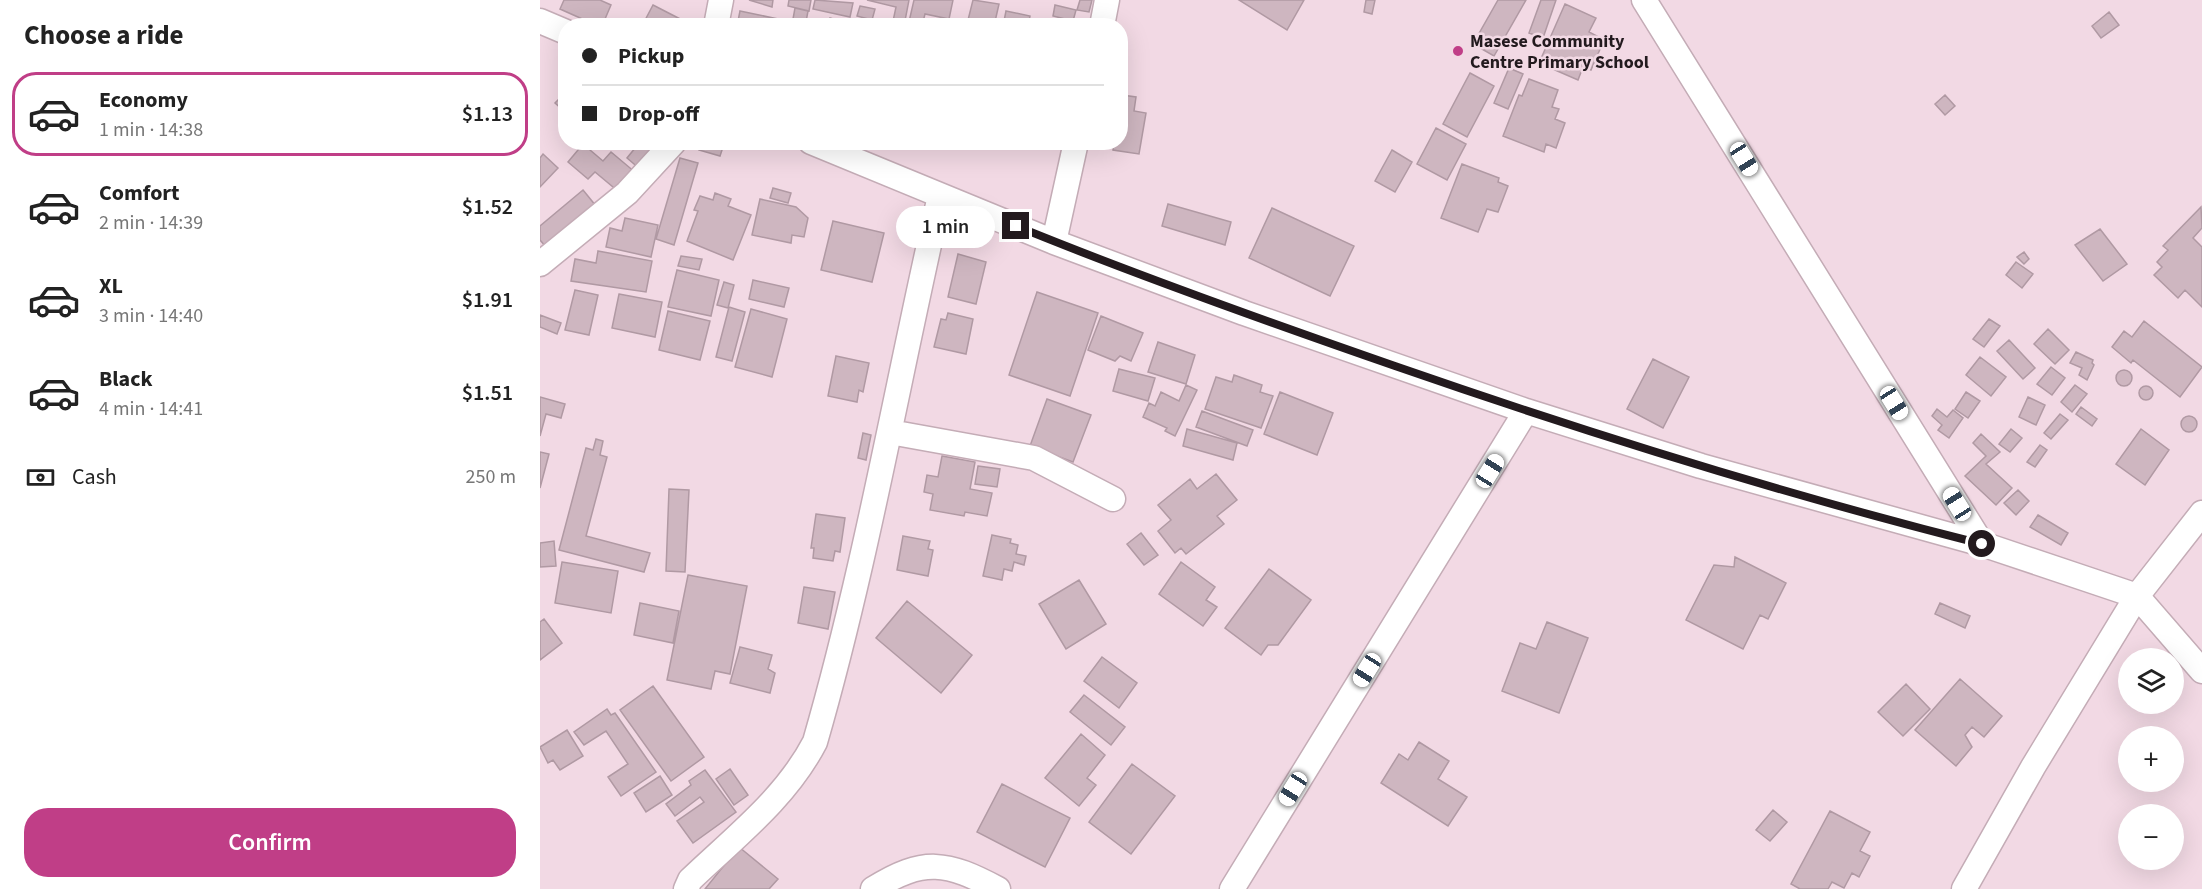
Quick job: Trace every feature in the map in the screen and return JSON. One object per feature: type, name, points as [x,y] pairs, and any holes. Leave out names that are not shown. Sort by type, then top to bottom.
[{"type":"street","points":[[718,18],[722,0]]},
{"type":"street","points":[[1104,18],[1107,0]]},
{"type":"street","points":[[1644,0],[1982,544]]},
{"type":"street","points":[[540,21],[558,29]]},
{"type":"street","points":[[540,264],[627,193],[667,150]]},
{"type":"street","points":[[830,150],[1054,242],[1244,313],[1526,411],[1701,466],[1982,544],[2137,596],[2202,671]]},
{"type":"street","points":[[1054,242],[1074,150]]},
{"type":"street","points":[[687,889],[690,879],[780,795],[801,770],[816,742],[890,432],[940,196]]},
{"type":"street","points":[[1232,889],[1526,411]]},
{"type":"street","points":[[890,432],[1034,459],[1113,500]]},
{"type":"street","points":[[1964,889],[2137,596],[2202,513]]},
{"type":"street","points":[[873,889],[912,869],[940,866],[965,871],[998,889]]},
{"type":"building","points":[[564,0],[600,0],[611,5],[605,18],[580,18],[560,9]]},
{"type":"building","points":[[749,0],[773,0],[772,7]]},
{"type":"building","points":[[789,0],[811,0],[809,11],[788,6]]},
{"type":"building","points":[[815,0],[853,3],[850,17],[813,9]]},
{"type":"building","points":[[867,0],[909,0],[906,18],[894,18],[896,7]]},
{"type":"building","points":[[914,0],[953,0],[949,18],[925,14],[924,18],[910,18]]},
{"type":"building","points":[[973,0],[999,4],[996,18],[968,18]]},
{"type":"building","points":[[1080,0],[1092,0],[1089,12],[1077,10]]},
{"type":"building","points":[[1239,0],[1304,0],[1287,30]]},
{"type":"building","points":[[1366,0],[1375,0],[1372,14],[1364,12]]},
{"type":"building","points":[[1498,0],[1526,0],[1494,56],[1473,44]]},
{"type":"building","points":[[1541,0],[1556,0],[1543,38],[1529,33]]},
{"type":"building","points":[[1565,4],[1596,18],[1589,32],[1597,36],[1594,44],[1601,47],[1591,70],[1583,67],[1578,80],[1539,63]]},
{"type":"building","points":[[653,5],[678,18],[646,18]]},
{"type":"building","points":[[1055,5],[1076,10],[1074,18],[1053,16]]},
{"type":"building","points":[[860,6],[875,9],[873,18],[857,16]]},
{"type":"building","points":[[795,8],[808,11],[807,18],[793,18]]},
{"type":"building","points":[[740,11],[773,18],[739,18]]},
{"type":"building","points":[[1006,11],[1030,16],[1030,18],[1005,18]]},
{"type":"building","points":[[2109,12],[2119,25],[2101,38],[2092,26]]},
{"type":"building","points":[[1509,68],[1523,74],[1508,109],[1494,103]]},
{"type":"building","points":[[1470,73],[1494,86],[1467,137],[1443,124]]},
{"type":"building","points":[[1529,79],[1558,90],[1552,107],[1559,109],[1555,119],[1565,123],[1556,148],[1546,144],[1544,152],[1503,136],[1519,95],[1522,96]]},
{"type":"building","points":[[1945,95],[1955,106],[1945,115],[1935,104]]},
{"type":"building","points":[[1128,96],[1136,97],[1134,111],[1146,113],[1139,154],[1113,150],[1128,150]]},
{"type":"building","points":[[1436,128],[1466,144],[1447,180],[1417,164]]},
{"type":"building","points":[[578,150],[590,150],[603,161],[611,152],[636,173],[619,192],[595,172],[588,179],[568,162]]},
{"type":"building","points":[[634,150],[657,150],[641,170],[627,158]]},
{"type":"building","points":[[699,150],[722,150],[720,156]]},
{"type":"building","points":[[1392,150],[1412,162],[1395,192],[1375,181]]},
{"type":"building","points":[[543,154],[558,168],[540,187],[540,158]]},
{"type":"building","points":[[680,158],[698,163],[674,245],[656,239]]},
{"type":"building","points":[[1462,164],[1499,178],[1498,182],[1508,186],[1498,212],[1487,209],[1478,232],[1441,218]]},
{"type":"building","points":[[773,188],[791,193],[788,203],[770,198]]},
{"type":"building","points":[[583,190],[596,206],[546,247],[540,240],[540,226]]},
{"type":"building","points":[[715,193],[731,199],[728,206],[751,215],[733,260],[687,241],[698,211],[694,210],[700,196],[713,200]]},
{"type":"building","points":[[760,199],[796,207],[808,218],[804,237],[792,235],[791,243],[752,235]]},
{"type":"building","points":[[1168,204],[1231,222],[1225,245],[1162,226]]},
{"type":"building","points":[[2201,207],[2202,228],[2193,238],[2202,247],[2202,307],[2185,290],[2178,298],[2154,275],[2162,267],[2157,262],[2168,250],[2163,246]]},
{"type":"building","points":[[1272,208],[1354,246],[1330,296],[1249,258]]},
{"type":"building","points":[[625,218],[658,225],[651,257],[606,247],[610,228],[622,231]]},
{"type":"building","points":[[833,221],[884,233],[872,282],[821,270]]},
{"type":"building","points":[[2100,229],[2127,264],[2103,281],[2075,245]]},
{"type":"building","points":[[598,251],[652,261],[646,292],[571,281],[575,259],[596,263]]},
{"type":"building","points":[[2024,252],[2029,259],[2024,264],[2017,257]]},
{"type":"building","points":[[958,254],[986,262],[976,304],[948,297]]},
{"type":"building","points":[[681,256],[702,259],[699,270],[678,266]]},
{"type":"building","points":[[2016,262],[2033,274],[2022,288],[2006,275]]},
{"type":"building","points":[[677,270],[719,280],[711,316],[668,307]]},
{"type":"building","points":[[753,280],[789,288],[784,307],[749,299]]},
{"type":"building","points":[[724,282],[734,285],[728,308],[717,305]]},
{"type":"building","points":[[575,290],[598,295],[589,335],[565,330]]},
{"type":"building","points":[[1037,292],[1098,313],[1070,396],[1009,375]]},
{"type":"building","points":[[619,294],[662,302],[655,337],[612,328]]},
{"type":"building","points":[[729,307],[745,312],[732,361],[716,357]]},
{"type":"building","points":[[751,309],[787,319],[772,377],[735,367]]},
{"type":"building","points":[[668,311],[710,321],[700,360],[659,350]]},
{"type":"building","points":[[948,313],[973,319],[966,354],[934,347],[941,319],[946,320]]},
{"type":"building","points":[[540,315],[561,323],[557,334],[540,327]]},
{"type":"building","points":[[1101,316],[1143,333],[1131,361],[1120,356],[1115,361],[1088,350]]},
{"type":"building","points":[[1989,319],[2000,326],[1984,347],[1973,339]]},
{"type":"building","points":[[2144,321],[2202,367],[2180,397],[2133,360],[2131,363],[2112,347],[2124,331],[2132,337]]},
{"type":"building","points":[[2048,329],[2069,350],[2055,364],[2034,344]]},
{"type":"building","points":[[2009,340],[2035,368],[2023,379],[1997,351]]},
{"type":"building","points":[[1158,342],[1195,355],[1186,384],[1148,372]]},
{"type":"building","points":[[2076,352],[2093,360],[2094,365],[2087,380],[2079,375],[2082,368],[2070,363]]},
{"type":"building","points":[[836,356],[869,363],[863,392],[859,390],[857,402],[828,396]]},
{"type":"building","points":[[1980,357],[2006,377],[1991,396],[1966,375]]},
{"type":"building","points":[[1653,359],[1689,377],[1663,428],[1627,409]]},
{"type":"building","points":[[2051,367],[2065,378],[2052,395],[2037,384]]},
{"type":"building","points":[[1119,369],[1155,378],[1148,401],[1113,391]]},
{"type":"building","points":[[2124,370],[2130,372],[2132,378],[2130,384],[2124,386],[2118,384],[2116,378],[2118,372]]},
{"type":"building","points":[[1234,375],[1262,385],[1260,392],[1273,396],[1261,428],[1205,409],[1216,377],[1232,382]]},
{"type":"building","points":[[1186,385],[1197,390],[1175,436],[1165,431],[1167,428],[1143,417],[1149,403],[1155,406],[1161,392],[1179,401]]},
{"type":"building","points":[[2075,385],[2087,394],[2072,412],[2061,402]]},
{"type":"building","points":[[2143,386],[2149,386],[2153,393],[2149,400],[2143,400],[2139,396],[2139,390]]},
{"type":"building","points":[[1280,392],[1333,413],[1317,455],[1264,434]]},
{"type":"building","points":[[1966,392],[1980,401],[1968,418],[1955,409]]},
{"type":"building","points":[[540,397],[565,404],[561,418],[546,414],[540,436]]},
{"type":"building","points":[[2028,397],[2045,405],[2036,425],[2019,417]]},
{"type":"building","points":[[1047,399],[1091,415],[1073,462],[1030,446]]},
{"type":"building","points":[[2081,407],[2097,419],[2092,426],[2076,414]]},
{"type":"building","points":[[1937,409],[1947,417],[1953,410],[1963,418],[1949,438],[1938,430],[1942,425],[1932,416]]},
{"type":"building","points":[[1202,411],[1253,430],[1247,446],[1196,427]]},
{"type":"building","points":[[2060,414],[2068,420],[2051,439],[2044,433]]},
{"type":"building","points":[[2189,416],[2197,424],[2189,432],[2181,424]]},
{"type":"building","points":[[1187,429],[1237,443],[1233,460],[1183,446]]},
{"type":"building","points":[[2011,429],[2022,438],[2010,452],[1999,444]]},
{"type":"building","points":[[2141,429],[2169,450],[2145,485],[2116,464]]},
{"type":"building","points":[[863,433],[871,435],[866,460],[858,458]]},
{"type":"building","points":[[1981,434],[2000,452],[1986,464],[2012,488],[1996,505],[1965,476],[1986,456],[1973,443]]},
{"type":"building","points":[[596,439],[603,441],[600,455],[607,457],[586,536],[650,553],[644,572],[559,550],[586,448],[593,450]]},
{"type":"building","points":[[2040,445],[2047,450],[2035,467],[2027,462]]},
{"type":"building","points":[[540,452],[549,454],[540,488]]},
{"type":"building","points":[[942,456],[975,462],[970,489],[992,493],[987,516],[965,512],[964,516],[930,510],[933,494],[924,492],[927,475],[938,477]]},
{"type":"building","points":[[978,466],[1000,469],[997,487],[975,484]]},
{"type":"building","points":[[1216,474],[1237,500],[1217,516],[1224,524],[1186,554],[1181,548],[1175,553],[1158,531],[1171,520],[1158,505],[1190,479],[1197,489]]},
{"type":"building","points":[[669,489],[689,490],[685,572],[666,571]]},
{"type":"building","points":[[2018,490],[2029,501],[2016,515],[2004,503]]},
{"type":"building","points":[[816,514],[845,518],[840,552],[835,551],[833,561],[813,558],[814,548],[811,548]]},
{"type":"building","points":[[2038,515],[2068,533],[2061,545],[2030,527]]},
{"type":"building","points":[[1141,533],[1158,555],[1144,565],[1127,544]]},
{"type":"building","points":[[992,535],[1011,539],[1010,543],[1018,545],[1016,554],[1026,556],[1024,565],[1014,562],[1012,571],[1004,569],[1002,580],[983,576]]},
{"type":"building","points":[[903,536],[930,541],[928,549],[933,550],[928,576],[897,570]]},
{"type":"building","points":[[554,541],[556,566],[540,567],[540,543]]},
{"type":"building","points":[[1735,557],[1786,583],[1768,619],[1760,615],[1743,649],[1686,620],[1714,565],[1734,567]]},
{"type":"building","points":[[562,562],[618,571],[611,613],[555,603]]},
{"type":"building","points":[[1181,562],[1215,587],[1206,600],[1217,607],[1203,626],[1159,594]]},
{"type":"building","points":[[1269,569],[1311,600],[1278,645],[1268,645],[1261,655],[1225,628]]},
{"type":"building","points":[[688,575],[747,586],[730,674],[715,671],[711,689],[667,680]]},
{"type":"building","points":[[1079,580],[1106,624],[1066,649],[1039,604]]},
{"type":"building","points":[[804,587],[835,592],[828,629],[798,623]]},
{"type":"building","points":[[907,601],[972,655],[941,693],[876,638]]},
{"type":"building","points":[[640,603],[679,611],[673,643],[634,635]]},
{"type":"building","points":[[1940,603],[1970,616],[1965,628],[1935,614]]},
{"type":"building","points":[[544,619],[562,643],[540,660],[540,622]]},
{"type":"building","points":[[1547,622],[1588,638],[1559,713],[1502,691],[1520,643],[1536,649]]},
{"type":"building","points":[[740,647],[772,655],[768,669],[775,673],[770,693],[730,683]]},
{"type":"building","points":[[1102,657],[1137,683],[1119,708],[1084,681]]},
{"type":"building","points":[[1960,679],[2002,716],[1984,737],[1972,727],[1965,735],[1972,747],[1956,766],[1915,730]]},
{"type":"building","points":[[1906,684],[1930,709],[1903,736],[1878,712]]},
{"type":"building","points":[[653,686],[704,757],[671,781],[620,710]]},
{"type":"building","points":[[1084,695],[1125,727],[1111,745],[1070,712]]},
{"type":"building","points":[[607,709],[611,715],[615,713],[656,772],[621,796],[608,777],[628,764],[606,731],[584,745],[574,732]]},
{"type":"building","points":[[567,730],[583,756],[560,770],[553,760],[548,763],[540,747]]},
{"type":"building","points":[[1081,734],[1105,755],[1087,778],[1096,785],[1079,806],[1045,778]]},
{"type":"building","points":[[1419,742],[1449,761],[1438,779],[1467,797],[1448,826],[1381,783],[1399,754],[1408,760]]},
{"type":"building","points":[[1132,764],[1175,796],[1131,854],[1089,822]]},
{"type":"building","points":[[730,769],[748,795],[734,805],[716,779]]},
{"type":"building","points":[[705,770],[736,812],[693,843],[677,821],[704,802],[700,797],[675,816],[666,804],[691,785],[689,781]]},
{"type":"building","points":[[660,776],[672,795],[646,812],[634,793]]},
{"type":"building","points":[[1002,784],[1070,818],[1045,867],[977,832]]},
{"type":"building","points":[[1773,810],[1787,822],[1770,841],[1756,830]]},
{"type":"building","points":[[1830,811],[1870,832],[1860,851],[1870,856],[1859,877],[1852,873],[1844,888],[1832,882],[1828,889],[1800,889],[1791,884]]},
{"type":"building","points":[[739,847],[778,879],[769,889],[705,889]]},
{"type":"place","name":"Masese Community Centre Primary School","points":[[1458,51]]},
{"type":"route","points":[[1016,226],[1244,313],[1548,419],[1701,466],[1982,544]]}]
